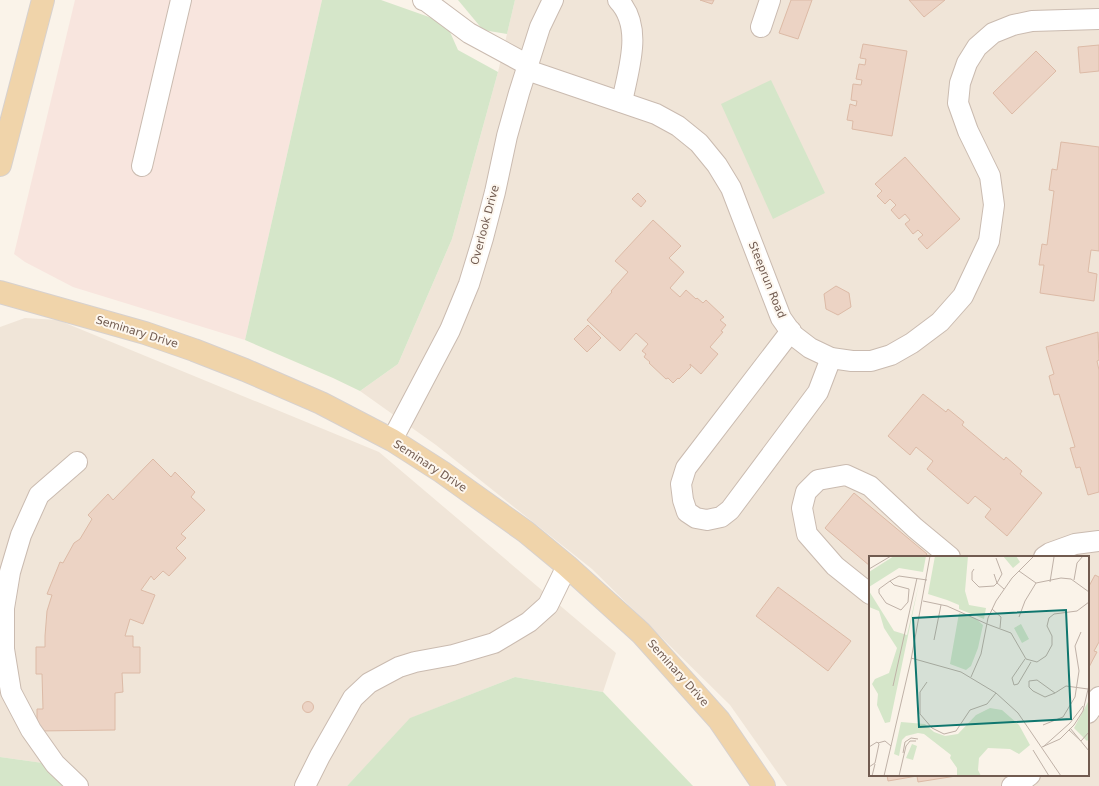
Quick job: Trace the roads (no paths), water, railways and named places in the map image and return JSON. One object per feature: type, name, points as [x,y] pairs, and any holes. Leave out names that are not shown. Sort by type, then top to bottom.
[{"type":"main road","points":[[0,165],[43,0]]},
{"type":"main road","name":"Seminary Drive","points":[[0,292],[145,333],[194,350],[258,376],[321,403],[392,440],[442,472],[526,532],[567,566],[641,633],[719,720],[764,786]]},
{"type":"street","points":[[142,166],[181,0]]},
{"type":"street","name":"Steeprun Road","points":[[423,0],[469,33],[527,67],[656,114],[678,126],[699,143],[717,165],[730,188],[781,318],[793,335],[810,348],[831,358],[852,361],[871,361],[891,355],[912,343],[940,322],[963,296],[989,241],[994,205],[990,176],[968,131],[958,103],[962,77],[967,63],[978,47],[994,33],[1012,25],[1032,21],[1099,19]]},
{"type":"street","name":"Overlook Drive","points":[[392,440],[450,330],[469,284],[487,222],[507,136],[519,93],[540,27],[553,0]]},
{"type":"street","points":[[618,0],[632,23],[633,35],[632,51],[622,102]]},
{"type":"street","points":[[761,27],[770,0]]},
{"type":"street","points":[[791,331],[686,468],[682,484],[683,500],[687,512],[696,518],[707,520],[721,517],[730,510],[818,392],[831,358]]},
{"type":"street","points":[[77,462],[39,495],[21,535],[10,572],[4,608],[4,649],[11,692],[31,730],[55,764],[78,786]]},
{"type":"street","points":[[869,593],[835,566],[807,534],[802,508],[806,492],[818,480],[846,476],[870,486],[915,528],[949,556]]},
{"type":"street","points":[[1046,556],[1075,544],[1099,541]]},
{"type":"street","points":[[305,786],[320,756],[354,698],[369,683],[399,667],[415,662],[453,655],[494,643],[529,622],[548,605],[567,566]]},
{"type":"street","points":[[1089,712],[1099,697]]},
{"type":"street","points":[[1012,786],[1018,784],[1029,776]]}]
